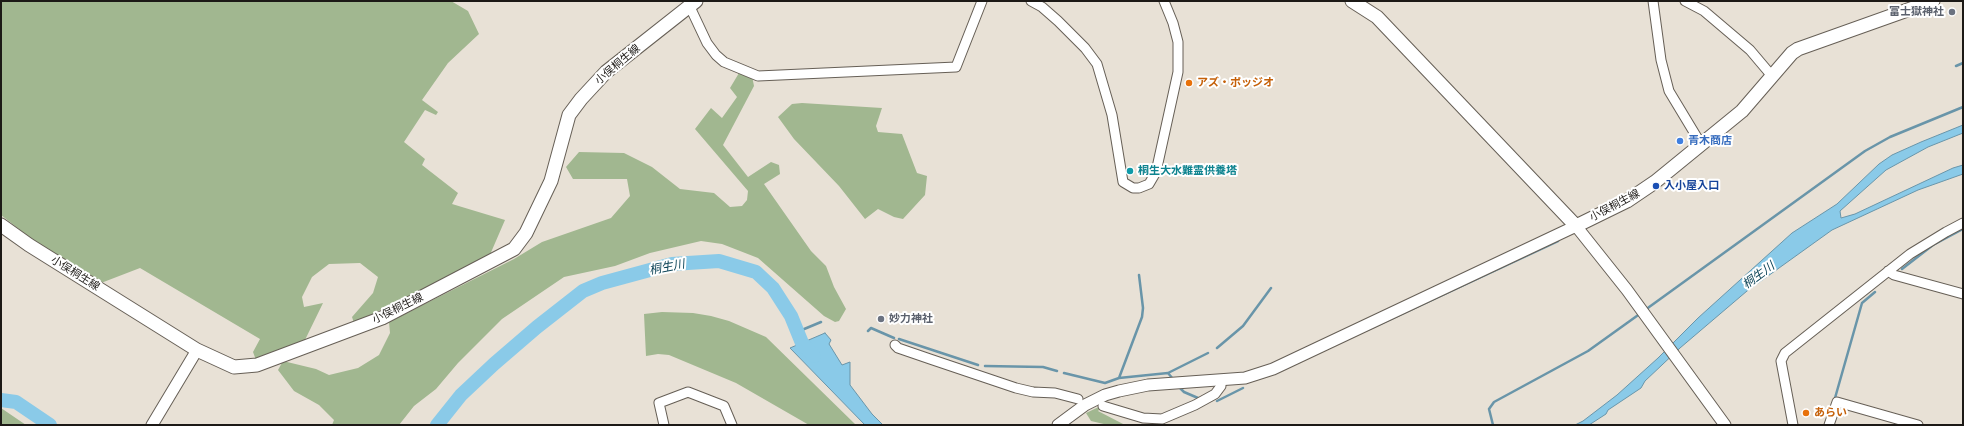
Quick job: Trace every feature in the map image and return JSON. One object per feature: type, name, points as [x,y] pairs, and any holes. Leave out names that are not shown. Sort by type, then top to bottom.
[{"type":"main road","name":"小俣桐生線","points":[[1352,1],[1377,17],[1576,226],[1608,212],[1637,196],[1742,111],[1792,53],[1802,47],[1933,1]]},
{"type":"main road","name":"小俣桐生線","points":[[1,225],[29,245],[197,350],[234,367],[257,365],[382,318],[510,253],[524,237],[551,181],[569,115],[581,99],[606,72],[693,4]]},
{"type":"street","points":[[693,4],[706,43],[716,55],[724,62],[758,76],[956,68],[982,1]]},
{"type":"street","points":[[1031,1],[1042,7],[1058,21],[1086,48],[1097,64],[1112,115],[1123,182],[1133,188],[1139,188],[1149,184],[1156,172],[1178,72],[1178,42],[1173,23],[1164,1]]},
{"type":"street","points":[[1653,1],[1661,60],[1670,91],[1701,144]]},
{"type":"street","points":[[1685,1],[1704,11],[1750,50],[1772,76]]},
{"type":"street","points":[[1793,425],[1782,356],[1888,271],[1929,242],[1963,223]]},
{"type":"street","points":[[1063,421],[1096,399],[1119,391],[1148,385],[1244,378],[1273,369],[1576,226],[1629,293],[1725,425]]},
{"type":"street","points":[[1888,271],[1894,275],[1963,294]]},
{"type":"street","points":[[895,345],[904,350],[1016,388],[1033,392],[1054,393],[1078,399]]},
{"type":"street","points":[[152,425],[197,350]]},
{"type":"street","points":[[1103,406],[1143,418],[1162,419],[1195,405],[1215,394],[1221,386],[1221,380]]},
{"type":"street","points":[[664,425],[659,403],[692,392],[724,406],[732,425]]},
{"type":"street","points":[[1829,425],[1837,402],[1918,425]]},
{"type":"green space","points":[[1,1],[451,1],[468,11],[479,34],[448,63],[422,100],[438,112],[436,115],[425,110],[404,142],[425,159],[422,165],[458,193],[452,204],[505,220],[489,257],[354,323],[352,317],[373,293],[378,277],[360,263],[329,264],[312,277],[302,297],[304,307],[323,303],[304,342],[256,360],[253,352],[260,339],[140,268],[101,283],[39,245],[1,215]]},
{"type":"green space","points":[[739,73],[752,76],[754,86],[723,145],[748,177],[771,162],[779,165],[780,174],[764,184],[811,251],[826,266],[834,287],[846,309],[839,321],[835,322],[824,316],[758,258],[722,244],[701,241],[650,253],[615,266],[564,277],[502,319],[458,363],[436,389],[414,406],[399,425],[332,425],[334,420],[319,405],[294,391],[278,370],[283,361],[316,369],[329,375],[358,368],[379,355],[390,333],[389,322],[514,259],[542,242],[611,218],[630,196],[627,179],[573,179],[566,167],[579,152],[624,153],[652,167],[680,189],[714,193],[730,207],[742,206],[747,200],[748,191],[695,129],[711,108],[722,118],[737,97],[730,88]]},
{"type":"green space","points":[[802,103],[882,108],[876,126],[878,132],[902,134],[917,173],[927,176],[925,195],[903,219],[894,217],[878,209],[865,219],[839,186],[794,139],[778,117],[792,104]]},
{"type":"green space","points":[[662,312],[693,313],[711,316],[729,321],[766,337],[856,425],[809,425],[736,383],[669,355],[658,354],[646,356],[644,314]]},
{"type":"green space","points":[[1105,404],[1098,411],[1125,425],[1108,425],[1091,421],[1086,413]]},
{"type":"green space","points":[[1,408],[26,425],[1,425]]},
{"type":"water","points":[[1963,125],[1963,133],[1928,147],[1886,170],[1840,211],[1841,218],[1855,214],[1953,168],[1963,165],[1963,174],[1918,190],[1832,230],[1747,291],[1680,348],[1645,381],[1641,388],[1608,410],[1606,414],[1589,425],[1575,425],[1583,421],[1617,395],[1658,358],[1698,318],[1792,233],[1837,204],[1879,164],[1892,155]]},
{"type":"water","points":[[825,333],[831,340],[829,344],[842,365],[850,362],[850,385],[872,414],[883,425],[865,425],[790,348]]},
{"type":"waterway","points":[[1956,66],[1963,63]]},
{"type":"waterway","points":[[1645,310],[1865,151],[1890,137],[1963,107]]},
{"type":"waterway","points":[[1902,269],[1933,245],[1963,229]]},
{"type":"waterway","points":[[1367,330],[1558,241]]},
{"type":"waterway","name":"桐生川","points":[[437,425],[461,395],[494,364],[537,327],[583,291],[602,283],[672,264],[719,261],[756,272],[773,288],[791,316],[802,343],[814,356]]},
{"type":"waterway","points":[[1119,378],[1142,317],[1143,308],[1139,275]]},
{"type":"waterway","points":[[1217,348],[1243,326],[1271,288]]},
{"type":"waterway","points":[[1835,398],[1862,303],[1875,292]]},
{"type":"waterway","points":[[1493,425],[1489,409],[1494,402],[1588,351],[1641,313]]},
{"type":"waterway","points":[[797,332],[821,322]]},
{"type":"waterway","points":[[868,331],[871,328],[894,338]]},
{"type":"waterway","points":[[899,339],[978,365]]},
{"type":"waterway","points":[[1168,373],[1208,353]]},
{"type":"waterway","points":[[985,366],[1043,367],[1057,371]]},
{"type":"waterway","points":[[1064,373],[1105,383],[1119,378],[1168,373],[1173,379]]},
{"type":"waterway","points":[[1178,386],[1184,392],[1198,398]]},
{"type":"waterway","points":[[1217,401],[1243,388]]},
{"type":"waterway","points":[[1,400],[16,402],[50,425]]},
{"type":"place","name":"富士獄神社","points":[[1952,12]]},
{"type":"place","name":"アズ・ポッジオ","points":[[1189,83]]},
{"type":"place","name":"青木商店","points":[[1680,141]]},
{"type":"place","name":"桐生大水難霊供養塔","points":[[1130,171]]},
{"type":"place","name":"入小屋入口","points":[[1656,186]]},
{"type":"place","name":"妙力神社","points":[[881,319]]},
{"type":"place","name":"あらい","points":[[1806,413]]}]
